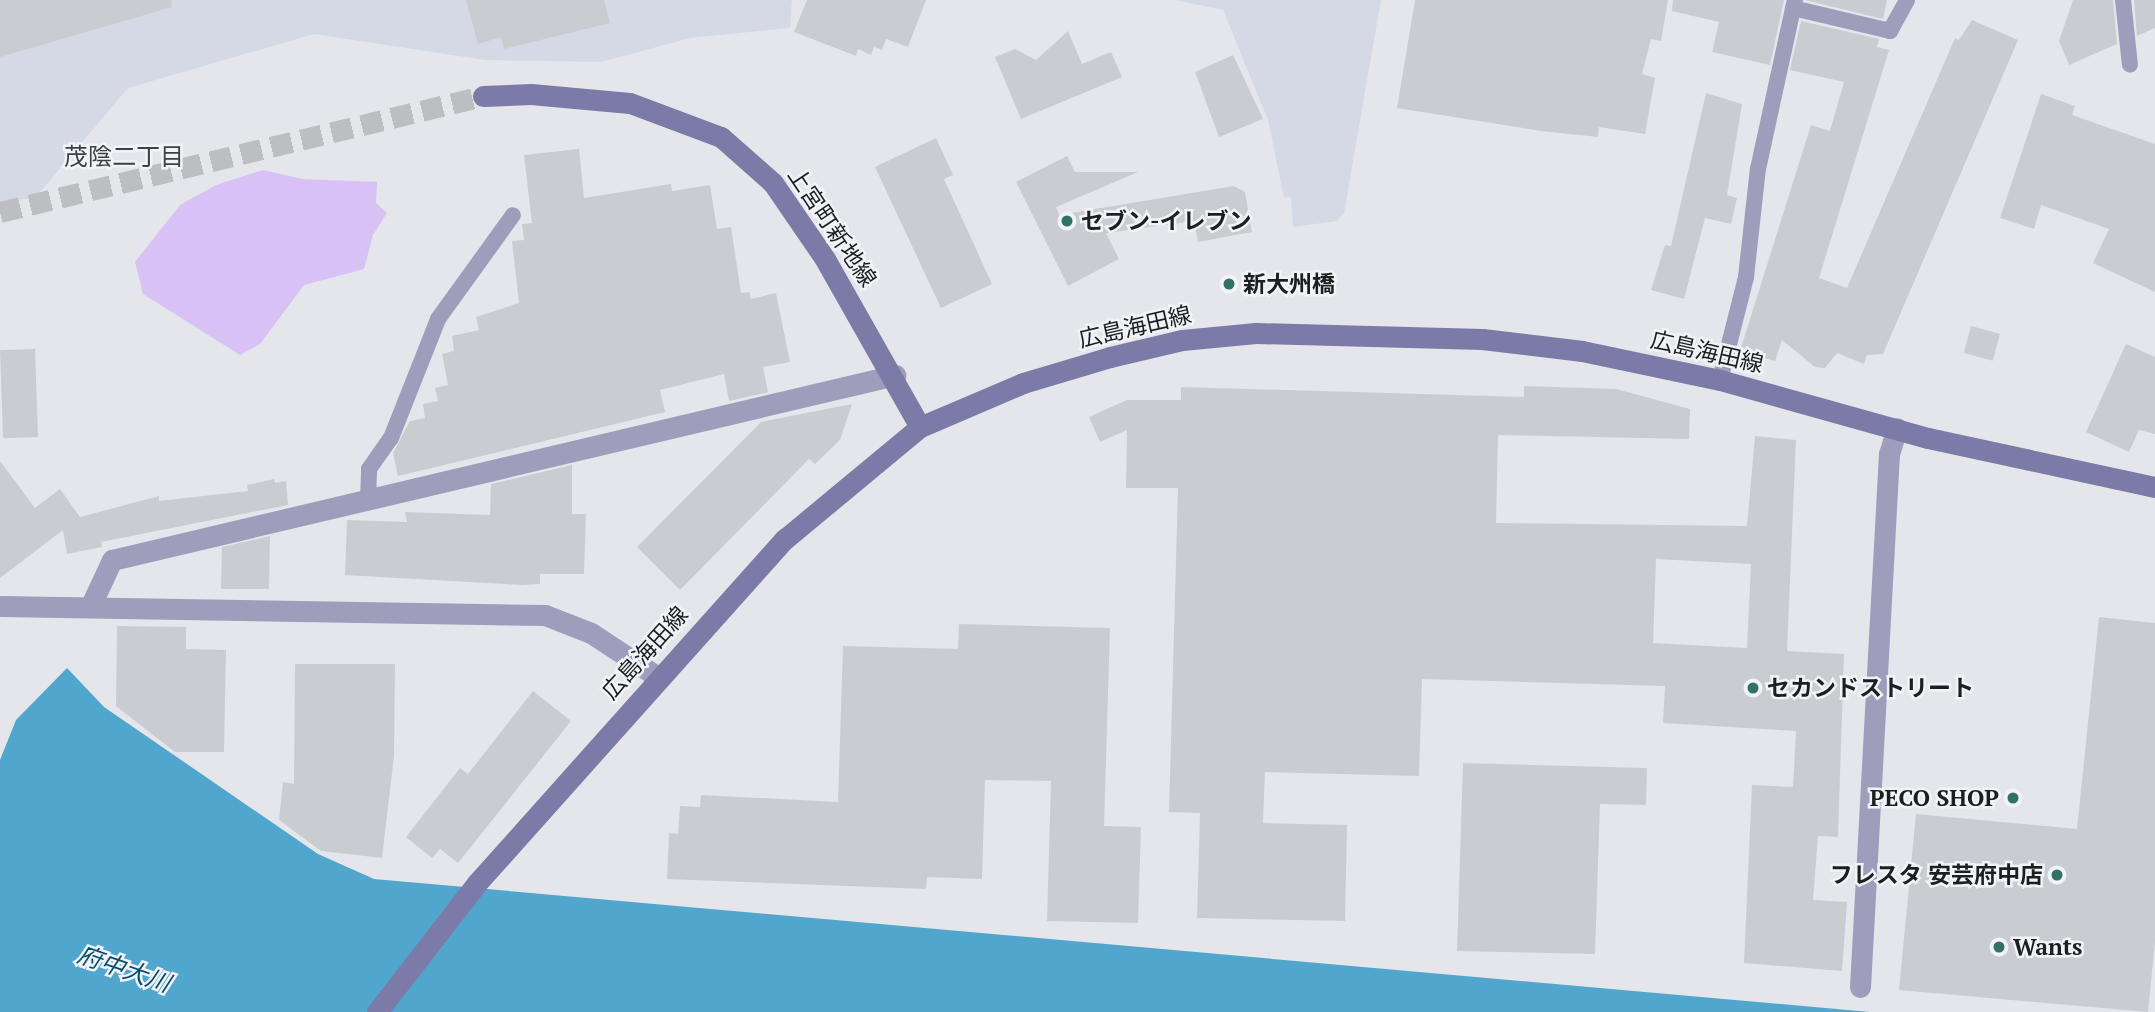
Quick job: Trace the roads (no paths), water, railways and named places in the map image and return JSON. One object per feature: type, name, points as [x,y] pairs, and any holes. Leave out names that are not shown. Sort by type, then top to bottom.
[{"type":"main road","name":"上宮町新地線","points":[[483,96],[531,94],[630,103],[721,137],[773,183],[895,375],[920,427]]},
{"type":"main road","name":"広島海田線","points":[[377,1012],[477,883],[658,677],[785,539],[920,427],[1023,383],[1110,357],[1182,340],[1256,333],[1482,339],[1582,351],[1720,380],[1896,428],[2155,486]]},
{"type":"street","points":[[91,605],[112,561],[895,375]]},
{"type":"street","points":[[1860,987],[1889,454],[1896,428]]},
{"type":"street","points":[[0,606],[91,605],[545,615],[591,633],[658,677]]},
{"type":"lane","points":[[1720,380],[1746,277],[1758,169],[1794,4],[1889,31],[1907,0]]},
{"type":"lane","points":[[2123,0],[2130,65]]},
{"type":"lane","points":[[368,501],[369,469],[391,438],[438,319],[513,215]]},
{"type":"water","name":"府中大川","points":[[67,668],[104,707],[318,854],[374,879],[1870,1012],[0,1012],[0,760],[16,720]]},
{"type":"tunnel","points":[[0,212],[483,96]]},
{"type":"place","name":"セブン-イレブン","points":[[1067,221]]},
{"type":"place","name":"新大州橋","points":[[1229,284]]},
{"type":"place","name":"セカンドストリート","points":[[1753,688]]},
{"type":"place","name":"PECO SHOP","points":[[2013,798]]},
{"type":"place","name":"フレスタ 安芸府中店","points":[[2057,875]]},
{"type":"place","name":"Wants","points":[[1999,947]]},
{"type":"district","name":"茂陰二丁目","points":[[124,157]]}]
